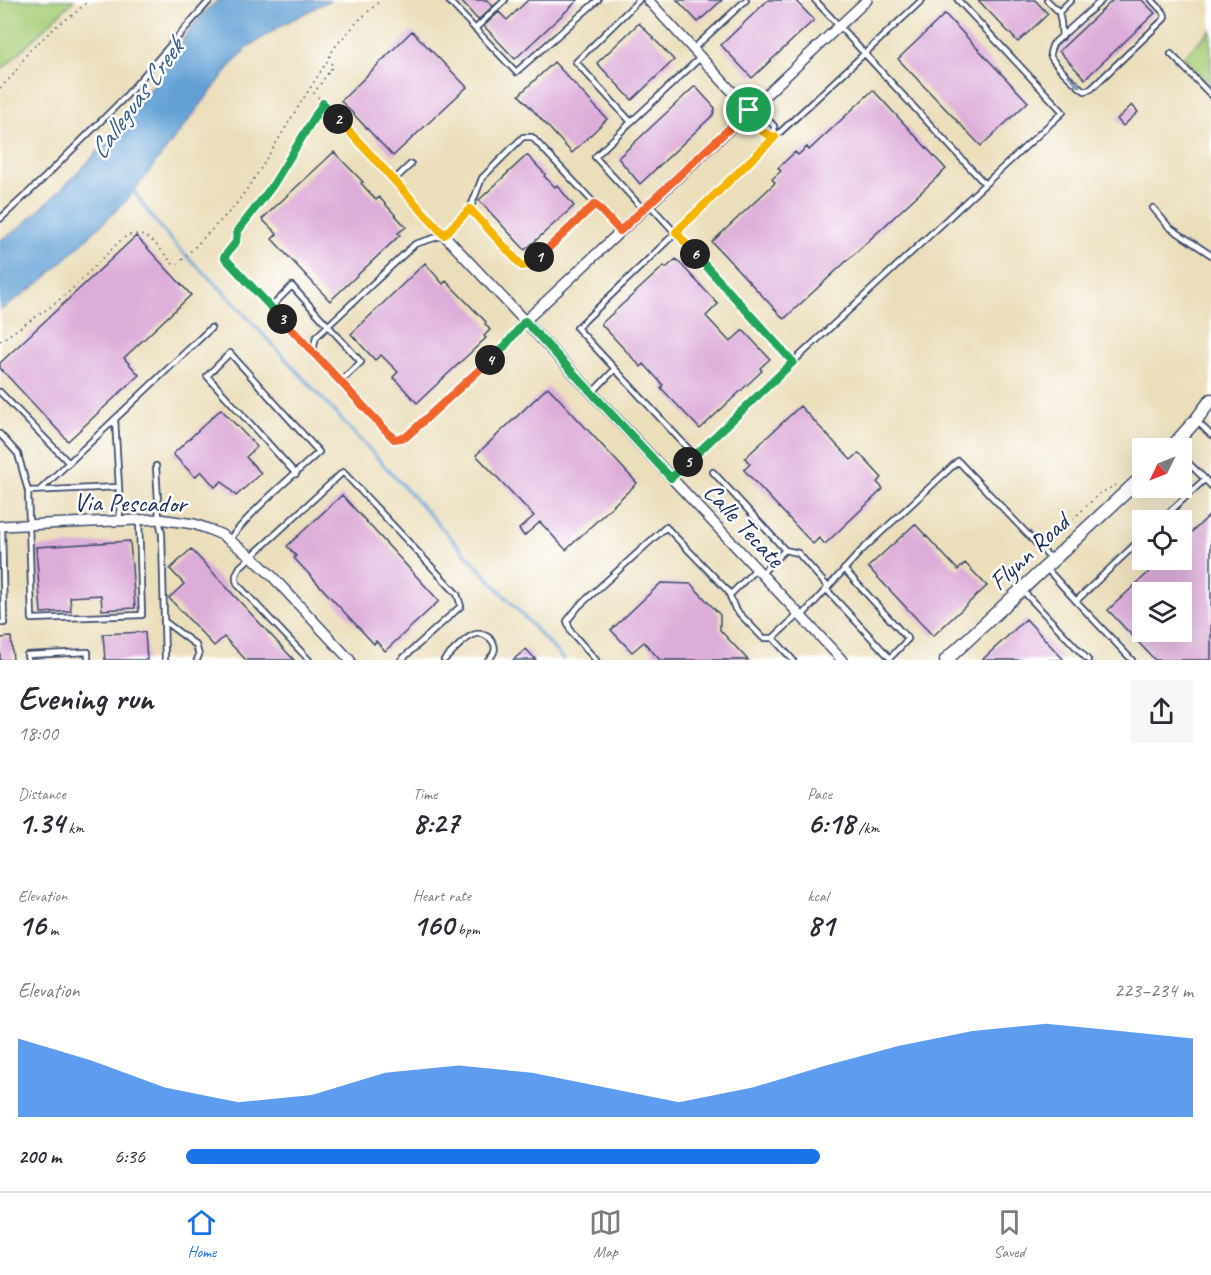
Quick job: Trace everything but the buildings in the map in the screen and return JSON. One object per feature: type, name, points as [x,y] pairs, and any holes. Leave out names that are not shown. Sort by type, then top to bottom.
[{"type":"main road","points":[[1181,438],[1211,400]]},
{"type":"main road","name":"Flynn Road","points":[[946,660],[1132,486]]},
{"type":"street","points":[[648,0],[749,110]]},
{"type":"street","points":[[525,321],[867,0]]},
{"type":"street","name":"Calle Tecate","points":[[444,235],[842,660]]},
{"type":"street","name":"Via Pescador","points":[[1,526],[159,519],[194,524],[208,529],[229,540],[252,557],[350,660]]},
{"type":"lane","points":[[0,219],[125,97],[210,0]]},
{"type":"lane","points":[[448,0],[516,72],[598,0]]},
{"type":"lane","points":[[475,29],[505,0]]},
{"type":"lane","points":[[631,122],[576,62],[639,0]]},
{"type":"lane","points":[[693,49],[746,0]]},
{"type":"lane","points":[[815,0],[985,184]]},
{"type":"lane","points":[[695,456],[577,328],[775,137],[922,0]]},
{"type":"lane","points":[[671,478],[1063,112],[958,0]]},
{"type":"lane","points":[[1047,0],[1059,12],[1062,37]]},
{"type":"lane","points":[[1059,12],[1071,0]]},
{"type":"lane","points":[[1102,0],[1053,44],[1050,51],[1050,55],[1085,91],[1091,89],[1164,19],[1164,13],[1152,0]]},
{"type":"lane","points":[[1171,54],[1211,95]]},
{"type":"lane","points":[[701,57],[595,157],[646,207],[676,232],[793,362]]},
{"type":"lane","points":[[444,235],[323,103],[273,185],[237,232],[236,242],[224,257],[394,439],[406,437],[505,346],[525,321]]},
{"type":"lane","points":[[749,110],[759,110],[774,126],[775,137],[766,135],[750,119],[749,110]]},
{"type":"lane","points":[[312,351],[316,337],[415,244],[444,235],[470,209],[482,178],[523,137],[532,137],[620,231]]},
{"type":"lane","points":[[394,180],[411,164]]},
{"type":"lane","points":[[470,209],[522,266],[531,264],[595,204]]},
{"type":"lane","points":[[1153,208],[1169,227],[1211,255]]},
{"type":"lane","points":[[271,307],[292,286],[361,362],[340,381]]},
{"type":"lane","points":[[40,490],[211,328]]},
{"type":"lane","points":[[229,540],[243,521],[296,474],[320,452],[230,353],[207,376],[296,474]]},
{"type":"lane","points":[[592,393],[615,369]]},
{"type":"lane","points":[[0,392],[69,463]]},
{"type":"lane","points":[[115,419],[120,521]]},
{"type":"lane","points":[[1196,420],[1211,435]]},
{"type":"lane","points":[[0,434],[18,454],[28,491],[32,619],[142,615],[139,520]]},
{"type":"lane","points":[[596,660],[571,632],[567,621],[579,606],[666,527],[730,595],[735,609],[748,624],[763,638],[773,638],[800,615],[861,551],[958,461],[1042,550],[1049,564],[1076,600],[1132,660]]},
{"type":"lane","points":[[156,466],[162,534],[165,660]]},
{"type":"lane","points":[[1192,467],[1211,486]]},
{"type":"lane","points":[[309,660],[238,585],[235,579],[236,573],[343,472],[457,594],[461,606],[400,660]]},
{"type":"lane","points":[[713,472],[785,550],[798,553],[890,658],[908,639],[844,569]]},
{"type":"lane","points":[[1172,510],[1205,479]]},
{"type":"lane","points":[[28,491],[119,487]]},
{"type":"lane","points":[[0,623],[4,623],[1,526]]},
{"type":"lane","points":[[1076,600],[1132,547]]},
{"type":"lane","points":[[730,595],[785,550]]},
{"type":"lane","points":[[1022,590],[1088,660]]},
{"type":"lane","points":[[164,621],[196,645],[199,655],[197,660]]},
{"type":"lane","points":[[444,660],[477,633],[484,634],[495,645],[494,652],[488,660]]},
{"type":"lane","points":[[773,638],[793,660]]},
{"type":"lane","points":[[28,660],[27,655],[88,652],[88,660]]},
{"type":"path","points":[[0,88],[13,75],[29,51],[89,0]]},
{"type":"path","points":[[0,341],[50,308],[121,240],[130,235],[149,238],[173,264],[178,264],[234,207],[256,177],[334,48],[381,0]]},
{"type":"path","points":[[323,103],[314,93],[333,66],[328,60]]},
{"type":"path","points":[[1042,550],[1099,494],[1119,483]]},
{"type":"green space","points":[[0,0],[74,0],[0,71]]},
{"type":"green space","points":[[1211,30],[1211,87],[1183,57]]},
{"type":"water","points":[[219,0],[330,0],[280,26],[248,47],[229,68],[126,201],[42,281],[0,310],[0,240],[30,218],[102,147],[152,87],[182,40],[209,8]]},
{"type":"waterway","points":[[132,188],[141,203],[173,242],[222,290],[564,660]]},
{"type":"route","points":[[323,103],[444,235],[470,209],[522,266],[531,264],[595,204],[620,231],[749,110],[750,119],[766,135],[775,137],[676,232],[793,362],[671,478],[525,321],[505,346],[406,437],[394,439],[224,257],[236,242],[237,232],[273,185],[323,103]]},
{"type":"water label","name":"Calleguas Creek","points":[[136,99]]}]
